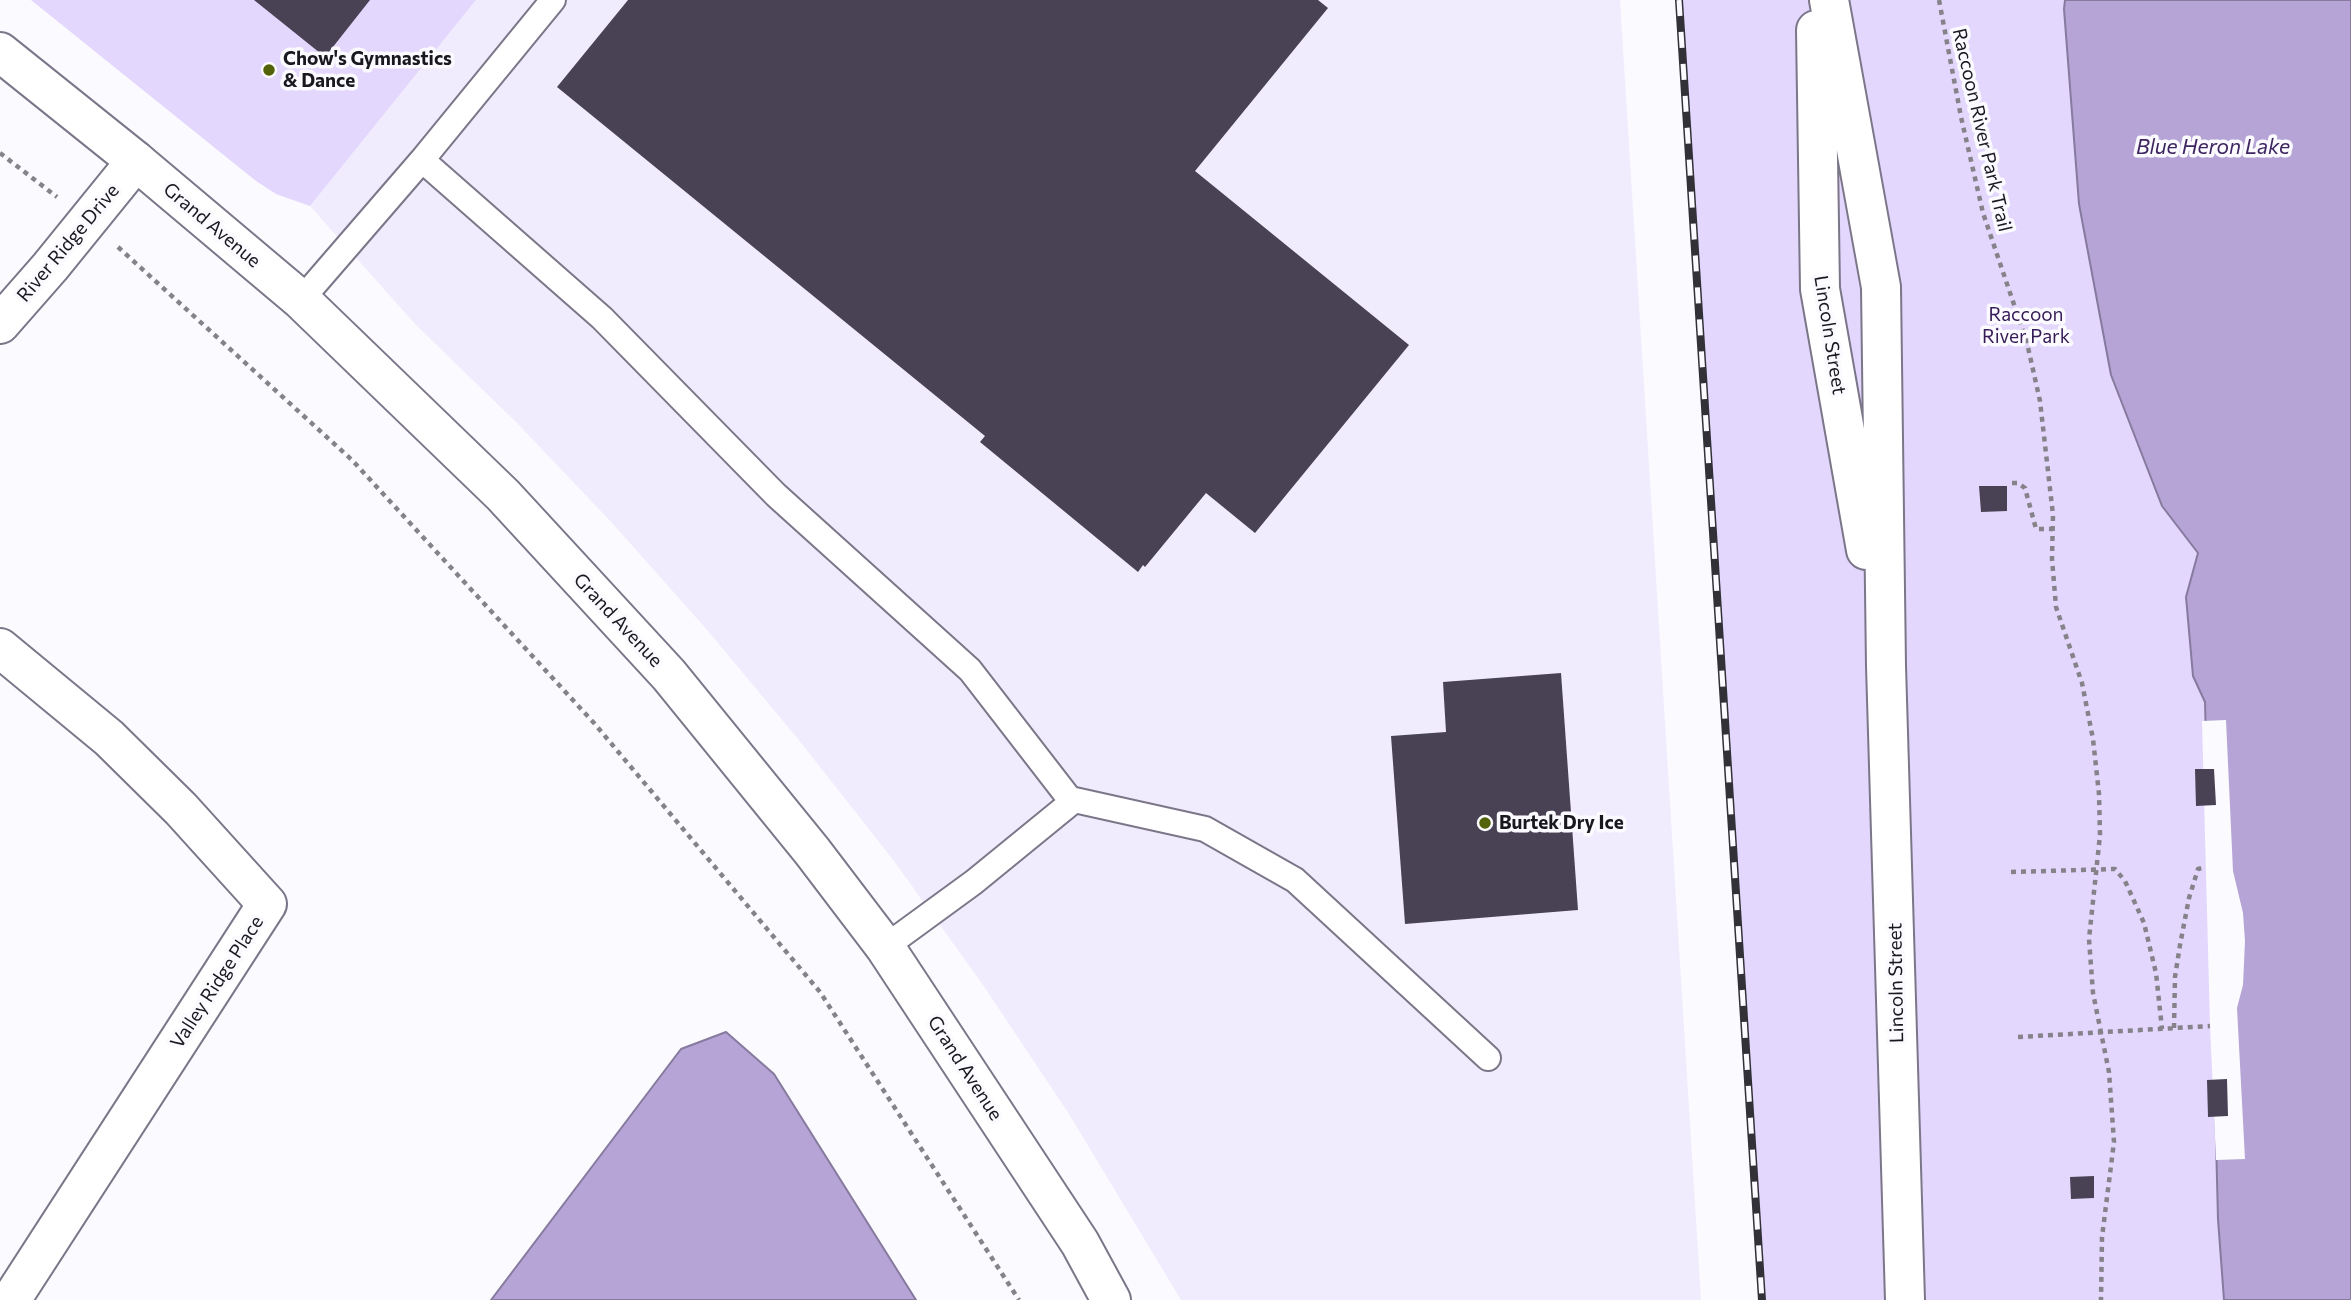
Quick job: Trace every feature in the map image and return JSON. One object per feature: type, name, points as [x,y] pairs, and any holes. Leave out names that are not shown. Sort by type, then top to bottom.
[{"type":"street","name":"Lincoln Street","points":[[1815,0],[1820,289],[1886,666]]},
{"type":"street","name":"Lincoln Street","points":[[1829,0],[1881,287],[1886,666],[1905,1300]]},
{"type":"street","name":"Grand Avenue","points":[[0,51],[301,300],[503,495],[669,675],[813,851],[885,947],[1080,1243],[1111,1300]]},
{"type":"street","name":"River Ridge Drive","points":[[0,324],[50,267],[135,161]]},
{"type":"street","name":"Valley Ridge Place","points":[[0,648],[109,738],[181,809],[267,904],[11,1300]]},
{"type":"lane","points":[[301,300],[422,160],[553,0]]},
{"type":"lane","points":[[422,160],[602,318],[776,495],[970,670],[1072,802],[974,882],[885,947]]},
{"type":"lane","points":[[1070,799],[1205,829],[1295,880],[1488,1058]]},
{"type":"path","name":"Raccoon River Park Trail","points":[[1939,0],[1961,117],[1983,213],[2027,343],[2040,401],[2048,458],[2056,607],[2082,683],[2094,739],[2100,835],[2089,939],[2093,993],[2109,1072],[2114,1142],[2102,1237],[2101,1300]]},
{"type":"path","points":[[0,152],[54,195]]},
{"type":"path","points":[[121,249],[352,460],[594,723],[820,992],[1019,1300]]},
{"type":"path","points":[[2012,483],[2018,483],[2025,488],[2036,529],[2053,529]]},
{"type":"path","points":[[2174,1028],[2175,977],[2180,945],[2189,898],[2199,869],[2202,868]]},
{"type":"path","points":[[2011,872],[2115,869],[2125,881],[2138,906],[2148,938],[2156,973],[2162,1029]]},
{"type":"path","points":[[2018,1037],[2210,1026]]},
{"type":"shaded area","points":[[476,0],[1620,0],[1701,1300],[1181,1300],[1069,1114],[983,985],[894,861],[798,739],[708,631],[614,525],[517,423],[416,325],[310,206]]},
{"type":"green space","name":"Chow's Gymnastics & Dance","points":[[31,0],[476,0],[310,206],[276,194],[256,181]]},
{"type":"green space","name":"Raccoon River Park","points":[[1679,0],[2351,0],[2351,1300],[1762,1300]]},
{"type":"water","name":"Blue Heron Lake","points":[[2065,0],[2351,0],[2351,1300],[2224,1300],[2218,1219],[2205,702],[2193,676],[2186,597],[2198,553],[2162,506],[2111,375],[2079,204]]},
{"type":"water","points":[[726,1032],[774,1074],[916,1300],[491,1300],[681,1049]]},
{"type":"pier","points":[[2226,720],[2233,871],[2243,913],[2245,941],[2243,985],[2237,1008],[2245,1159],[2216,1160],[2202,721]]},
{"type":"building","points":[[254,0],[370,0],[325,57]]},
{"type":"building","points":[[628,0],[1318,0],[1328,8],[1195,171],[1409,345],[1255,533],[1206,493],[1138,572],[980,442],[985,436],[557,87]]},
{"type":"building","points":[[1979,486],[2007,486],[2007,511],[1981,512]]},
{"type":"building","name":"Burtek Dry Ice","points":[[1561,673],[1578,910],[1405,924],[1391,736],[1446,732],[1443,682]]},
{"type":"building","points":[[2195,769],[2214,769],[2216,805],[2196,806]]},
{"type":"building","points":[[2227,1079],[2228,1116],[2208,1117],[2207,1080]]},
{"type":"building","points":[[2094,1176],[2094,1198],[2071,1199],[2070,1177]]},
{"type":"railway","points":[[1679,0],[1762,1300]]},
{"type":"place","name":"Chow's Gymnastics & Dance","points":[[269,70]]},
{"type":"place","name":"Burtek Dry Ice","points":[[1485,823]]}]
